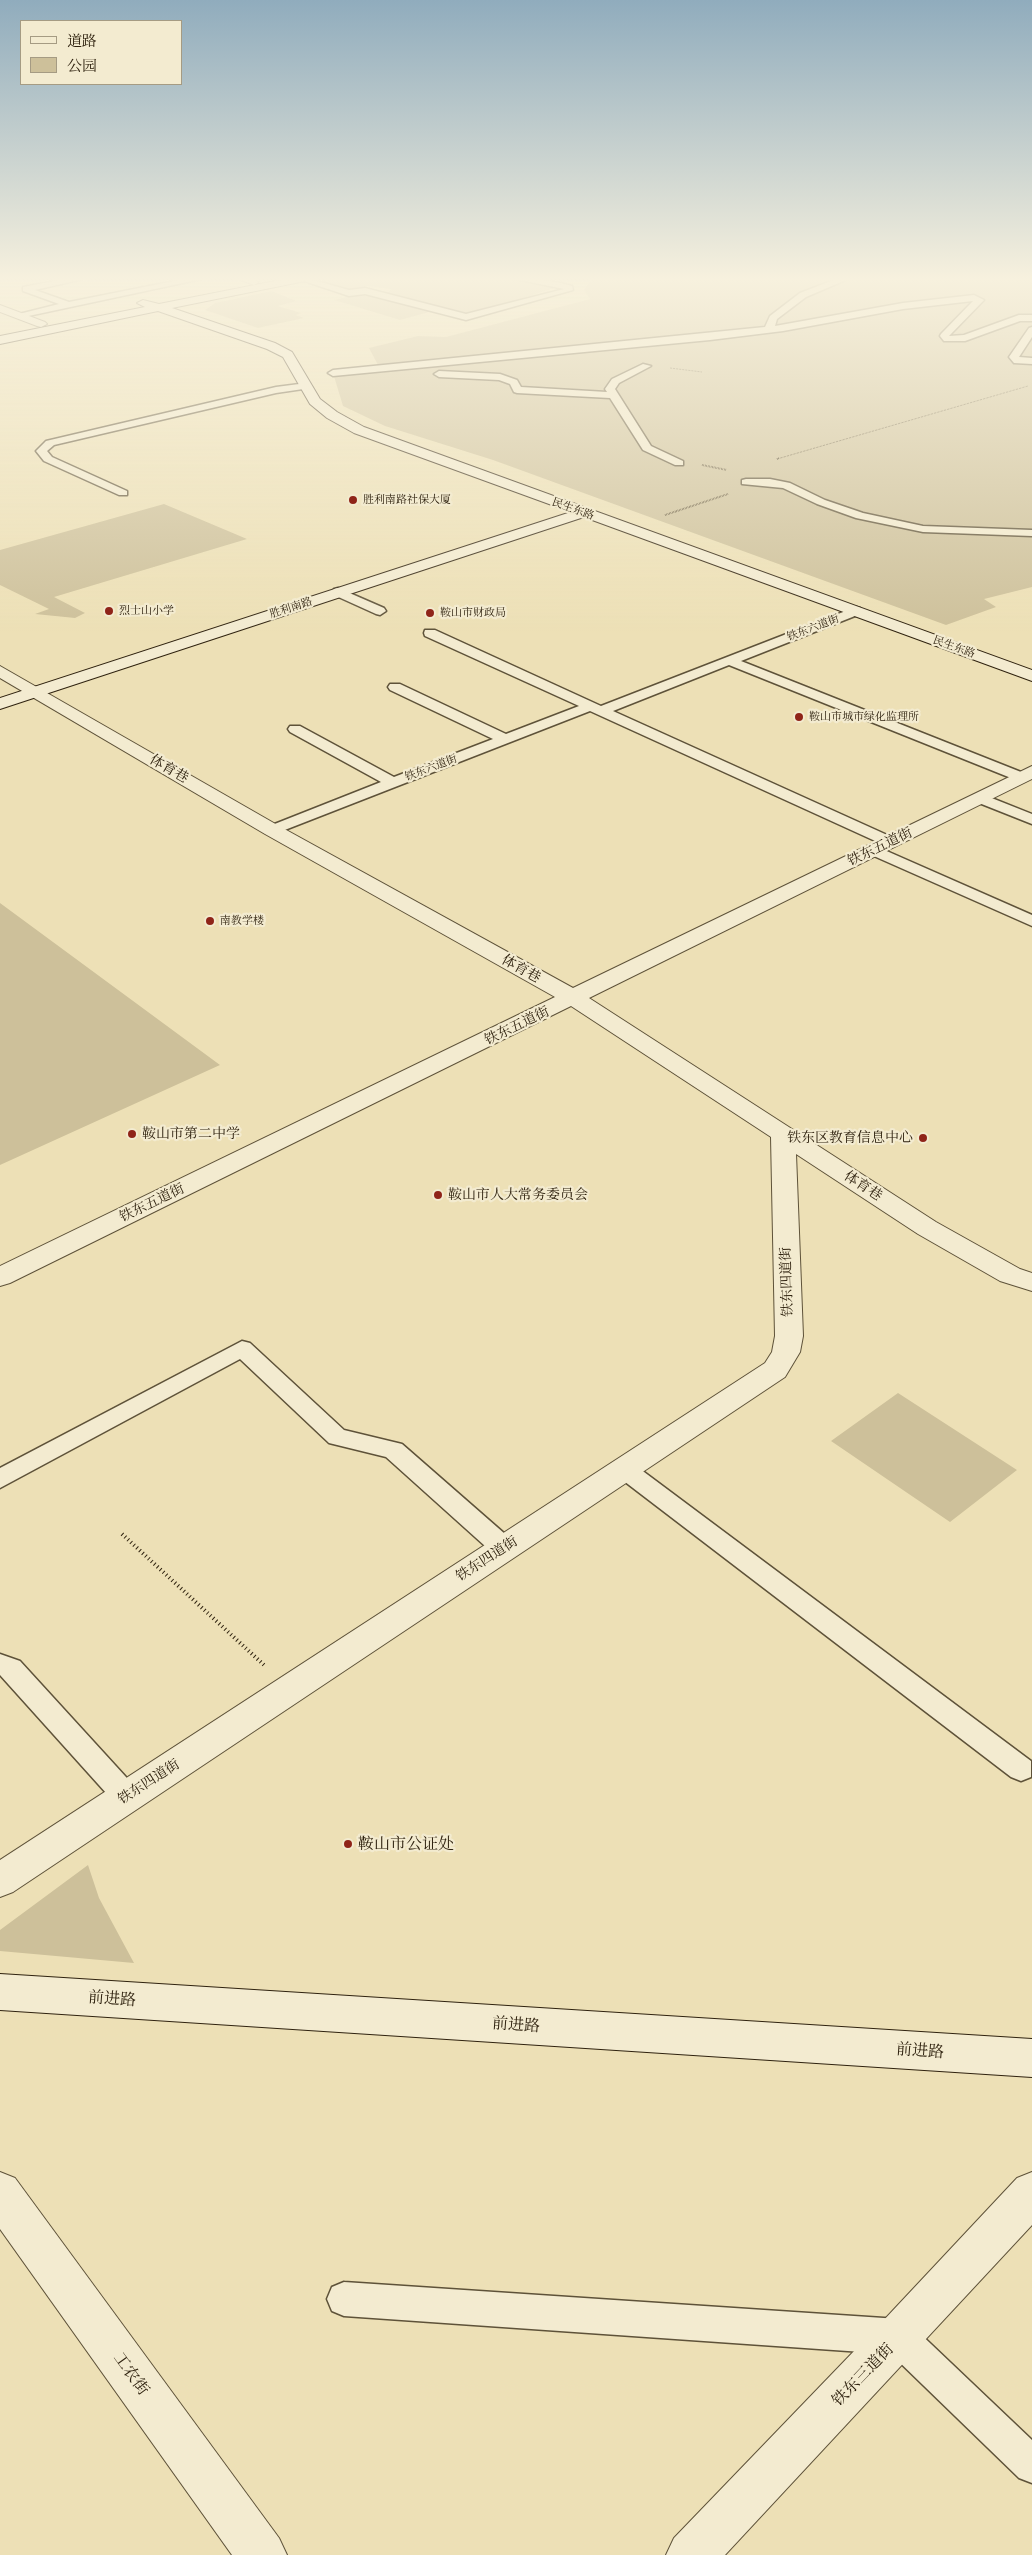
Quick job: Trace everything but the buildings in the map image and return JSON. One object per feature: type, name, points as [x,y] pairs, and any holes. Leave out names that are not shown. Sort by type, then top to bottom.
[{"type":"main road","name":"民生东路","points":[[312,395],[315,401],[332,415],[360,430],[1032,676]]},
{"type":"main road","name":"胜利南路","points":[[0,704],[583,513]]},
{"type":"main road","name":"体育巷","points":[[0,671],[272,830],[574,998],[927,1228],[1010,1275],[1032,1282]]},
{"type":"main road","name":"铁东五道街","points":[[0,1277],[574,998],[1026,774]]},
{"type":"main road","name":"铁东四道街","points":[[0,1880],[775,1370],[786,1352],[789,1336],[783,1134]]},
{"type":"main road","name":"前进路","points":[[0,1992],[1032,2058]]},
{"type":"main road","name":"工农街","points":[[0,2193],[262,2555]]},
{"type":"main road","name":"铁东三道街","points":[[691,2555],[900,2337],[1032,2193]]},
{"type":"lane","points":[[123,493],[48,459],[41,451],[50,443],[254,395]]},
{"type":"lane","points":[[613,395],[647,448],[678,463]]},
{"type":"lane","points":[[746,482],[770,482],[786,485],[821,502],[860,516],[923,529],[1032,533]]},
{"type":"lane","points":[[338,592],[380,611]]},
{"type":"lane","name":"铁东六道街","points":[[272,830],[506,739],[730,660],[856,611]]},
{"type":"lane","points":[[430,633],[596,708],[882,846],[1032,921]]},
{"type":"lane","points":[[730,660],[1026,774]]},
{"type":"lane","points":[[395,687],[506,739]]},
{"type":"lane","points":[[295,729],[393,783]]},
{"type":"lane","points":[[979,798],[1032,820]]},
{"type":"lane","points":[[0,1479],[242,1348],[337,1437],[394,1450],[504,1548]]},
{"type":"lane","points":[[624,1469],[1021,1769]]},
{"type":"lane","points":[[0,1664],[11,1668],[126,1796]]},
{"type":"lane","points":[[344,2299],[900,2337],[1032,2465]]},
{"type":"path","points":[[734,472],[994,395]]},
{"type":"path","points":[[660,517],[739,491],[746,482],[734,472],[707,466],[678,463]]},
{"type":"path","points":[[122,1534],[290,1689]]},
{"type":"green space","points":[[340,395],[1032,395],[1032,587],[984,599],[996,607],[946,625],[493,460],[385,426],[343,406]]},
{"type":"green space","points":[[164,504],[247,539],[54,597],[85,613],[75,618],[35,614],[49,609],[0,585],[0,550]]},
{"type":"green space","points":[[0,903],[220,1065],[0,1165]]},
{"type":"green space","points":[[898,1393],[1017,1470],[950,1522],[831,1441]]},
{"type":"green space","points":[[88,1865],[99,1898],[134,1963],[0,1951],[0,1930]]},
{"type":"place","name":"胜利南路社保大厦","points":[[353,500]]},
{"type":"place","name":"烈士山小学","points":[[109,611]]},
{"type":"place","name":"鞍山市财政局","points":[[430,613]]},
{"type":"place","name":"鞍山市城市绿化监理所","points":[[799,717]]},
{"type":"place","name":"南教学楼","points":[[210,921]]},
{"type":"place","name":"鞍山市第二中学","points":[[132,1134]]},
{"type":"place","name":"铁东区教育信息中心","points":[[923,1138]]},
{"type":"place","name":"鞍山市人大常务委员会","points":[[438,1195]]},
{"type":"place","name":"鞍山市公证处","points":[[348,1844]]}]
